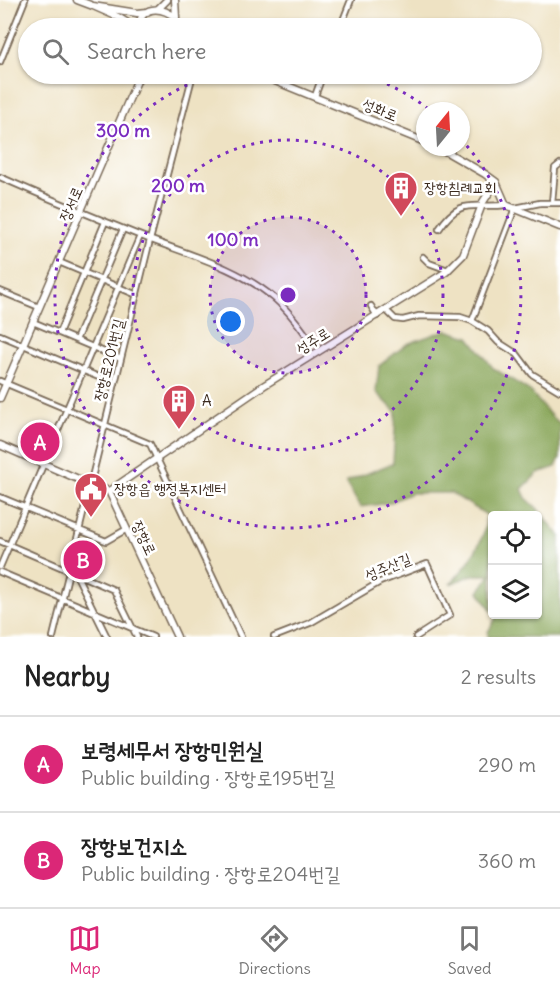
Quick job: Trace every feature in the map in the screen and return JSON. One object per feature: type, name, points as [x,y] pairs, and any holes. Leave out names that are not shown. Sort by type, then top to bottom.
[{"type":"street","points":[[0,62],[25,0]]},
{"type":"street","points":[[77,0],[120,18]]},
{"type":"street","points":[[93,6],[136,13],[158,9],[167,0]]},
{"type":"street","points":[[175,0],[176,18]]},
{"type":"street","points":[[344,18],[351,0]]},
{"type":"street","points":[[158,9],[169,12],[173,18]]},
{"type":"street","points":[[142,18],[147,12]]},
{"type":"street","name":"장서로","points":[[0,399],[3,382],[23,345],[136,84]]},
{"type":"street","name":"장항로201번길","points":[[53,637],[62,598],[73,573],[79,531],[190,84]]},
{"type":"street","name":"성화로","points":[[284,84],[416,138]]},
{"type":"street","points":[[315,96],[319,84]]},
{"type":"street","points":[[454,156],[496,183],[506,205]]},
{"type":"street","points":[[552,202],[555,168],[560,164]]},
{"type":"street","points":[[0,177],[105,222],[190,254],[252,282],[273,297],[307,336]]},
{"type":"street","name":"성주로","points":[[109,490],[263,386],[448,270],[463,255],[482,206],[496,183]]},
{"type":"street","points":[[515,208],[540,203],[560,203]]},
{"type":"street","points":[[440,229],[454,210],[463,205],[506,205],[560,227]]},
{"type":"street","points":[[472,321],[515,208]]},
{"type":"street","points":[[59,333],[105,222]]},
{"type":"street","points":[[76,340],[123,229]]},
{"type":"street","points":[[0,567],[140,236]]},
{"type":"street","points":[[423,257],[448,270]]},
{"type":"street","points":[[59,262],[137,295]]},
{"type":"street","points":[[0,291],[39,307]]},
{"type":"street","points":[[371,306],[377,316]]},
{"type":"street","points":[[386,310],[395,319],[403,320],[419,316],[460,317],[472,321],[517,354],[532,374],[560,391]]},
{"type":"street","points":[[33,322],[121,359]]},
{"type":"street","points":[[0,335],[115,384]]},
{"type":"street","points":[[3,382],[150,444],[241,637]]},
{"type":"street","points":[[0,445],[92,485],[109,490]]},
{"type":"street","name":"장항로","points":[[109,490],[177,637]]},
{"type":"street","points":[[0,497],[106,541],[127,529]]},
{"type":"street","points":[[0,541],[114,590],[136,637]]},
{"type":"street","name":"성주산길","points":[[274,637],[310,623],[380,582],[427,564],[450,615],[416,637]]},
{"type":"street","points":[[0,572],[153,637]]},
{"type":"street","points":[[73,573],[107,637]]},
{"type":"green space","points":[[446,330],[469,337],[493,368],[530,391],[560,423],[560,457],[556,467],[538,473],[522,489],[526,498],[539,511],[488,511],[488,575],[472,575],[450,584],[463,570],[479,543],[487,515],[451,493],[411,493],[389,503],[360,507],[346,482],[393,463],[396,412],[376,392],[379,366],[407,344]]},
{"type":"green space","points":[[542,514],[560,536],[560,637],[488,637],[488,632],[495,619],[542,619]]},
{"type":"green space","points":[[488,578],[488,605],[479,592]]},
{"type":"place","name":"장항침례교회","points":[[401,217]]},
{"type":"place","name":"A","points":[[179,430]]},
{"type":"place","name":"보령세무서 장항민원실","points":[[40,442]]},
{"type":"place","name":"장항읍 행정복지센터","points":[[91,518]]},
{"type":"place","name":"장항보건지소","points":[[83,560]]}]
